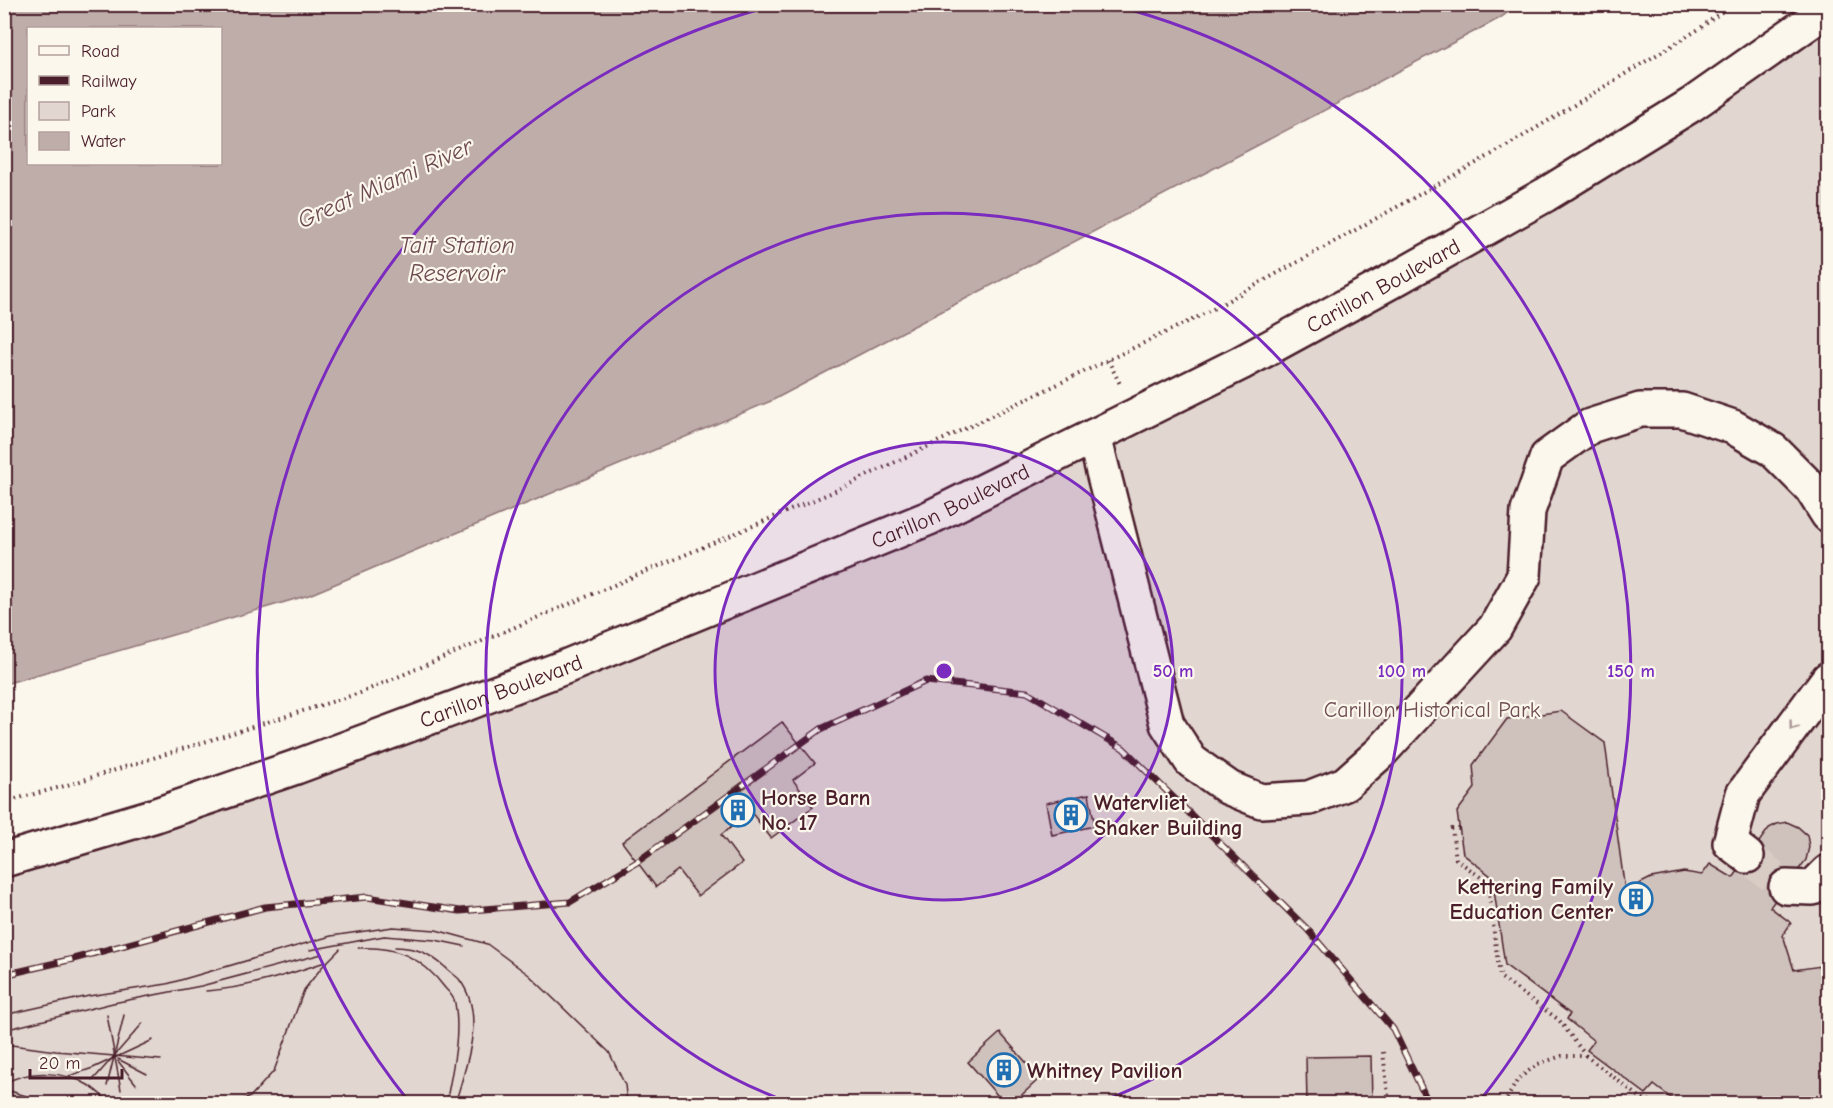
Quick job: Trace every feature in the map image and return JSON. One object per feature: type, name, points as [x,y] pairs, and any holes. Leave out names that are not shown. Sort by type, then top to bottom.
[{"type":"street","name":"Carillon Boulevard","points":[[4,860],[153,816],[241,786],[565,667],[929,518],[1241,363],[1399,278],[1545,195],[1692,105],[1828,9]]},
{"type":"street","points":[[1094,436],[1167,724],[1191,761],[1229,788],[1260,801],[1309,798],[1345,784],[1381,752],[1496,627],[1524,576],[1528,511],[1547,457],[1590,426],[1640,410],[1682,410],[1733,427],[1773,450],[1810,488],[1828,515]]},
{"type":"street","points":[[1747,856],[1730,843],[1743,794],[1828,680]]},
{"type":"street","points":[[1786,887],[1812,888],[1828,872]]},
{"type":"path","points":[[4,802],[61,787],[360,693],[835,491],[1202,315],[1505,147],[1699,29],[1732,4]]},
{"type":"path","points":[[1459,828],[1452,829],[1456,858],[1487,882],[1500,976],[1559,1020],[1586,1056],[1642,1101],[1658,1104]]},
{"type":"path","points":[[1383,1052],[1389,1104]]},
{"type":"path","points":[[1504,1104],[1518,1079],[1538,1064],[1562,1056],[1586,1056]]},
{"type":"green space","name":"Carillon Historical Park","points":[[1828,9],[1828,1103],[5,1104],[5,860],[565,667],[1241,363]]},
{"type":"water","name":"Tait Station Reservoir","points":[[5,4],[1518,4],[1500,18],[771,401],[309,595],[5,684]]},
{"type":"building","name":"Kettering Family Education Center","points":[[1561,711],[1605,743],[1625,891],[1651,878],[1684,872],[1702,875],[1710,864],[1733,878],[1769,828],[1777,824],[1787,822],[1798,827],[1807,835],[1809,847],[1806,860],[1770,907],[1791,923],[1783,935],[1794,970],[1828,965],[1828,1104],[1691,1104],[1686,1100],[1683,1104],[1679,1104],[1654,1085],[1646,1094],[1587,1050],[1594,1041],[1567,1019],[1570,1014],[1505,965],[1492,877],[1463,854],[1457,812],[1475,788],[1473,765],[1507,719]]},
{"type":"building","name":"Horse Barn No. 17","points":[[782,722],[815,763],[793,780],[813,807],[771,838],[751,812],[721,835],[742,863],[698,896],[678,870],[656,887],[622,842]]},
{"type":"building","name":"Watervliet Shaker Building","points":[[1089,794],[1095,826],[1052,835],[1046,803]]},
{"type":"building","name":"Whitney Pavilion","points":[[1000,1033],[1040,1078],[1012,1104],[1005,1104],[968,1062]]},
{"type":"building","points":[[1371,1056],[1372,1103],[1307,1104],[1306,1057]]},
{"type":"building","points":[[4,1089],[51,1104],[4,1104]]},
{"type":"tunnel","points":[[1747,856],[1786,887]]},
{"type":"tram line","points":[[4,1015],[89,996],[167,984],[331,936],[393,927],[436,930],[487,944],[529,975],[609,1052],[625,1085],[627,1104]]},
{"type":"tram line","points":[[310,950],[384,936],[435,940],[464,946]]},
{"type":"tram line","points":[[395,947],[410,948],[433,958],[459,979],[467,993],[472,1008],[472,1040],[455,1104]]},
{"type":"tram line","points":[[358,948],[384,949],[417,961],[436,977],[452,997],[457,1015],[457,1028],[446,1104]]},
{"type":"tram line","points":[[231,1104],[250,1097],[274,1071],[304,990],[340,949]]},
{"type":"tram line","points":[[4,1030],[113,1003],[201,986],[322,954]]},
{"type":"tram line","points":[[206,991],[252,984],[325,962]]},
{"type":"tram line","points":[[107,1015],[121,1090]]},
{"type":"tram line","points":[[107,1086],[124,1015]]},
{"type":"tram line","points":[[93,1080],[143,1023]]},
{"type":"tram line","points":[[69,1076],[93,1068],[153,1040]]},
{"type":"tram line","points":[[4,1044],[161,1060]]},
{"type":"tram line","points":[[118,1059],[147,1074]]},
{"type":"tram line","points":[[118,1061],[136,1084]]},
{"type":"tram line","points":[[4,1084],[35,1074],[57,1075],[78,1080],[116,1104]]},
{"type":"railway","points":[[4,975],[73,959],[265,907],[367,897],[460,911],[570,902],[637,862],[821,729],[926,681],[1027,692],[1123,748],[1307,929],[1393,1029],[1429,1104]]},
{"type":"place","name":"Horse Barn No. 17","points":[[738,810]]},
{"type":"place","name":"Watervliet Shaker Building","points":[[1071,815]]},
{"type":"place","name":"Kettering Family Education Center","points":[[1636,899]]},
{"type":"place","name":"Whitney Pavilion","points":[[1004,1070]]},
{"type":"water label","name":"Great Miami River","points":[[385,183]]}]
